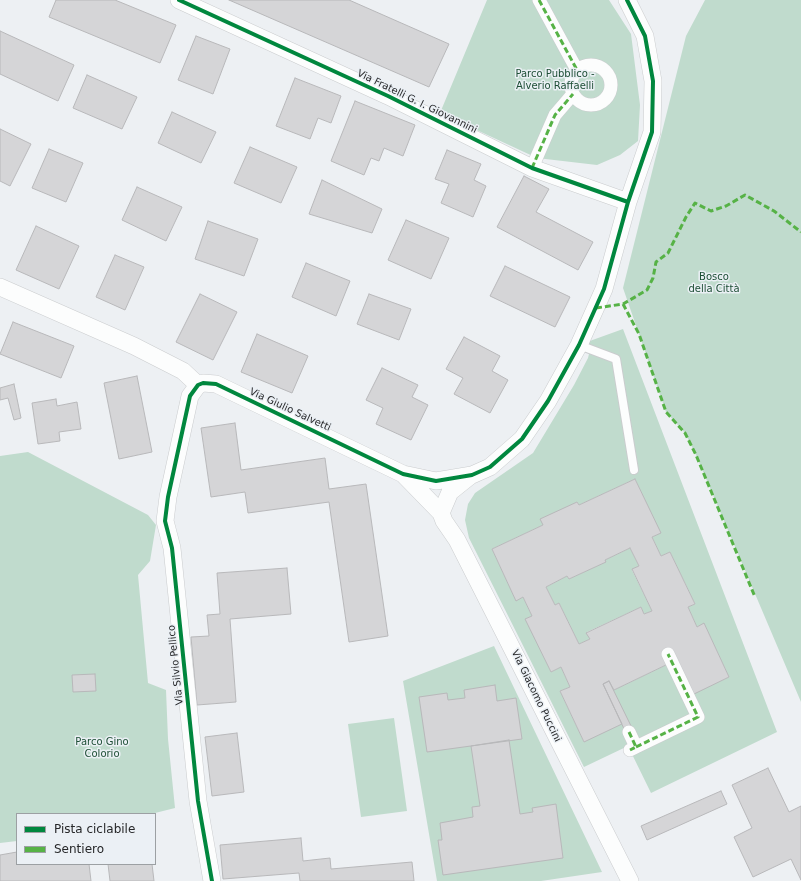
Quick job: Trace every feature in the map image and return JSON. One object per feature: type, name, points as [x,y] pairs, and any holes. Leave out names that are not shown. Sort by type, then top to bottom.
[{"type":"street","name":"Via Fratelli G. I. Giovannini","points":[[178,0],[388,96],[532,168],[628,202]]},
{"type":"street","points":[[539,0],[578,70]]},
{"type":"street","points":[[441,513],[450,492],[472,475],[490,467],[522,439],[548,401],[579,345],[604,289],[628,202],[652,132],[653,81],[645,36],[627,0]]},
{"type":"street","points":[[585,66],[598,66],[608,76],[610,88],[604,100],[591,105],[582,104],[572,94],[570,85],[572,78],[578,70],[585,66]]},
{"type":"street","points":[[532,168],[555,115],[572,94]]},
{"type":"street","points":[[0,287],[134,346],[183,370],[198,385]]},
{"type":"street","name":"Via Giulio Salvetti","points":[[198,385],[203,383],[216,384],[403,474],[436,481],[472,475]]},
{"type":"street","name":"Via Silvio Pellico","points":[[198,385],[190,396],[178,448],[165,521],[172,548],[198,801],[212,881]]},
{"type":"street","name":"Via Giacomo Puccini","points":[[403,474],[441,513],[444,522],[465,554],[630,881]]},
{"type":"street","points":[[629,732],[633,748],[698,717],[668,654]]},
{"type":"lane","points":[[579,345],[616,359],[634,470]]},
{"type":"green space","name":"Parco Pubblico - Alverio Raffaelli","points":[[487,0],[609,0],[631,34],[640,105],[638,141],[620,155],[597,165],[537,158],[440,113]]},
{"type":"green space","name":"Bosco della Città","points":[[705,0],[801,0],[801,702],[696,455],[685,433],[666,412],[623,288],[686,36]]},
{"type":"green space","points":[[623,329],[777,732],[651,793],[628,746],[584,767],[469,538],[465,520],[468,504],[475,493],[533,453],[574,385],[588,358],[590,350],[587,342]],"holes":[[[635,479],[660,533],[652,537],[661,556],[670,552],[695,604],[688,607],[697,627],[704,624],[729,677],[692,694],[668,664],[614,690],[609,681],[603,684],[584,742],[560,691],[570,687],[561,667],[551,672],[526,619],[532,616],[523,597],[516,600],[492,549],[543,525],[577,502],[579,505]]]},
{"type":"green space","name":"Parco Gino Colorio","points":[[28,452],[148,515],[156,525],[150,561],[138,575],[148,683],[166,690],[168,739],[175,808],[155,813],[16,813],[16,841],[0,843],[0,456]]},
{"type":"green space","points":[[630,548],[639,566],[632,570],[652,611],[644,614],[641,607],[587,632],[590,639],[579,644],[559,603],[555,605],[546,587],[567,576],[569,579]]},
{"type":"green space","points":[[494,646],[602,872],[541,881],[437,881],[403,681]]},
{"type":"green space","points":[[394,718],[407,811],[361,817],[348,724]]},
{"type":"building","points":[[56,0],[115,0],[176,25],[160,63],[49,17]]},
{"type":"building","points":[[229,0],[349,0],[449,44],[429,87]]},
{"type":"building","points":[[0,31],[74,65],[58,101],[0,74]]},
{"type":"building","points":[[196,36],[230,49],[213,94],[178,80]]},
{"type":"building","points":[[87,75],[137,97],[122,129],[73,108]]},
{"type":"building","points":[[295,78],[341,96],[331,123],[318,118],[310,139],[276,126]]},
{"type":"building","points":[[355,101],[415,125],[403,156],[384,148],[379,161],[371,158],[364,175],[331,161]]},
{"type":"building","points":[[172,112],[216,132],[201,163],[158,143]]},
{"type":"building","points":[[0,129],[31,144],[10,186],[0,181]]},
{"type":"building","points":[[250,147],[297,167],[281,203],[234,183]]},
{"type":"building","points":[[49,149],[83,163],[66,202],[32,188]]},
{"type":"building","points":[[447,150],[481,164],[474,180],[486,186],[473,217],[441,203],[449,184],[435,179]]},
{"type":"building","points":[[524,176],[549,189],[536,212],[593,242],[578,270],[497,227]]},
{"type":"building","points":[[322,180],[382,209],[372,233],[309,214]]},
{"type":"building","points":[[137,187],[182,207],[166,241],[122,220]]},
{"type":"building","points":[[406,220],[449,238],[431,279],[388,260]]},
{"type":"building","points":[[208,221],[258,239],[244,276],[195,259]]},
{"type":"building","points":[[36,226],[79,246],[59,289],[16,270]]},
{"type":"building","points":[[115,255],[144,267],[125,310],[96,297]]},
{"type":"building","points":[[306,263],[350,281],[336,316],[292,297]]},
{"type":"building","points":[[505,266],[570,297],[555,327],[490,296]]},
{"type":"building","points":[[200,294],[237,312],[213,360],[176,342]]},
{"type":"building","points":[[369,294],[411,309],[399,340],[357,324]]},
{"type":"building","points":[[13,322],[74,346],[61,378],[0,354]]},
{"type":"building","points":[[257,334],[308,356],[292,393],[241,372]]},
{"type":"building","points":[[464,337],[500,356],[492,371],[508,380],[490,413],[454,394],[463,378],[446,369]]},
{"type":"building","points":[[382,368],[418,385],[412,397],[428,405],[411,440],[376,424],[383,408],[366,400]]},
{"type":"building","points":[[137,376],[152,452],[119,459],[104,383]]},
{"type":"building","points":[[14,384],[21,418],[14,420],[8,398],[0,400],[0,388]]},
{"type":"building","points":[[56,399],[57,406],[77,402],[81,429],[59,432],[60,441],[38,444],[32,403]]},
{"type":"building","points":[[235,423],[241,470],[325,458],[329,489],[366,484],[388,636],[349,642],[329,502],[248,513],[245,492],[211,497],[201,428]]},
{"type":"building","points":[[635,479],[661,533],[652,537],[661,556],[670,552],[695,604],[688,607],[697,627],[704,623],[729,677],[692,695],[668,664],[614,690],[609,681],[603,684],[622,724],[584,742],[560,691],[570,687],[561,667],[551,672],[525,619],[532,616],[523,597],[516,601],[492,549],[543,525],[540,519],[577,502],[579,505]],"holes":[[[630,548],[639,566],[632,569],[652,611],[644,614],[641,607],[586,633],[590,639],[579,644],[559,603],[555,605],[546,587],[567,576],[569,579],[606,562],[605,560]]]},
{"type":"building","points":[[287,568],[291,614],[230,619],[236,702],[197,705],[191,637],[209,636],[207,615],[220,614],[217,573]]},
{"type":"building","points":[[95,674],[96,691],[73,692],[72,675]]},
{"type":"building","points":[[609,681],[633,730],[626,733],[603,684]]},
{"type":"building","points":[[495,685],[497,701],[516,698],[522,739],[427,752],[419,697],[447,693],[448,700],[465,698],[464,690]]},
{"type":"building","points":[[237,733],[244,792],[212,796],[205,737]]},
{"type":"building","points":[[509,740],[520,814],[533,812],[532,808],[556,804],[563,858],[443,875],[438,840],[442,840],[440,823],[473,817],[472,807],[480,806],[471,746]]},
{"type":"building","points":[[768,768],[789,812],[801,806],[801,880],[791,859],[753,877],[734,837],[752,828],[732,785]]},
{"type":"building","points":[[721,791],[727,804],[647,840],[641,826]]},
{"type":"building","points":[[301,838],[303,861],[330,858],[331,869],[412,862],[414,881],[300,881],[299,873],[223,879],[220,845]]},
{"type":"building","points":[[16,852],[16,865],[89,865],[91,881],[0,881],[0,855]]},
{"type":"building","points":[[108,865],[152,865],[154,881],[110,881]]},
{"type":"marked path","points":[[539,0],[577,70]]},
{"type":"marked path","points":[[532,168],[555,115],[573,94]]},
{"type":"marked path","points":[[596,308],[623,304],[647,290],[653,278],[656,262],[668,253],[686,217],[695,203],[711,211],[726,206],[745,195],[774,211],[801,232]]},
{"type":"marked path","points":[[623,304],[639,334],[666,412],[685,433],[696,455],[755,597]]},
{"type":"marked path","points":[[636,747],[698,717],[668,654]]},
{"type":"marked path","points":[[629,732],[636,747],[630,750]]},
{"type":"cycle path","points":[[179,0],[388,96],[532,168],[628,202]]},
{"type":"cycle path","points":[[212,881],[198,801],[172,548],[165,521],[168,497],[190,396],[198,385],[203,383],[216,384],[403,474],[436,481],[472,475],[490,467],[522,439],[548,401],[579,345],[604,289],[628,202],[652,132],[653,81],[645,36],[627,0]]}]
